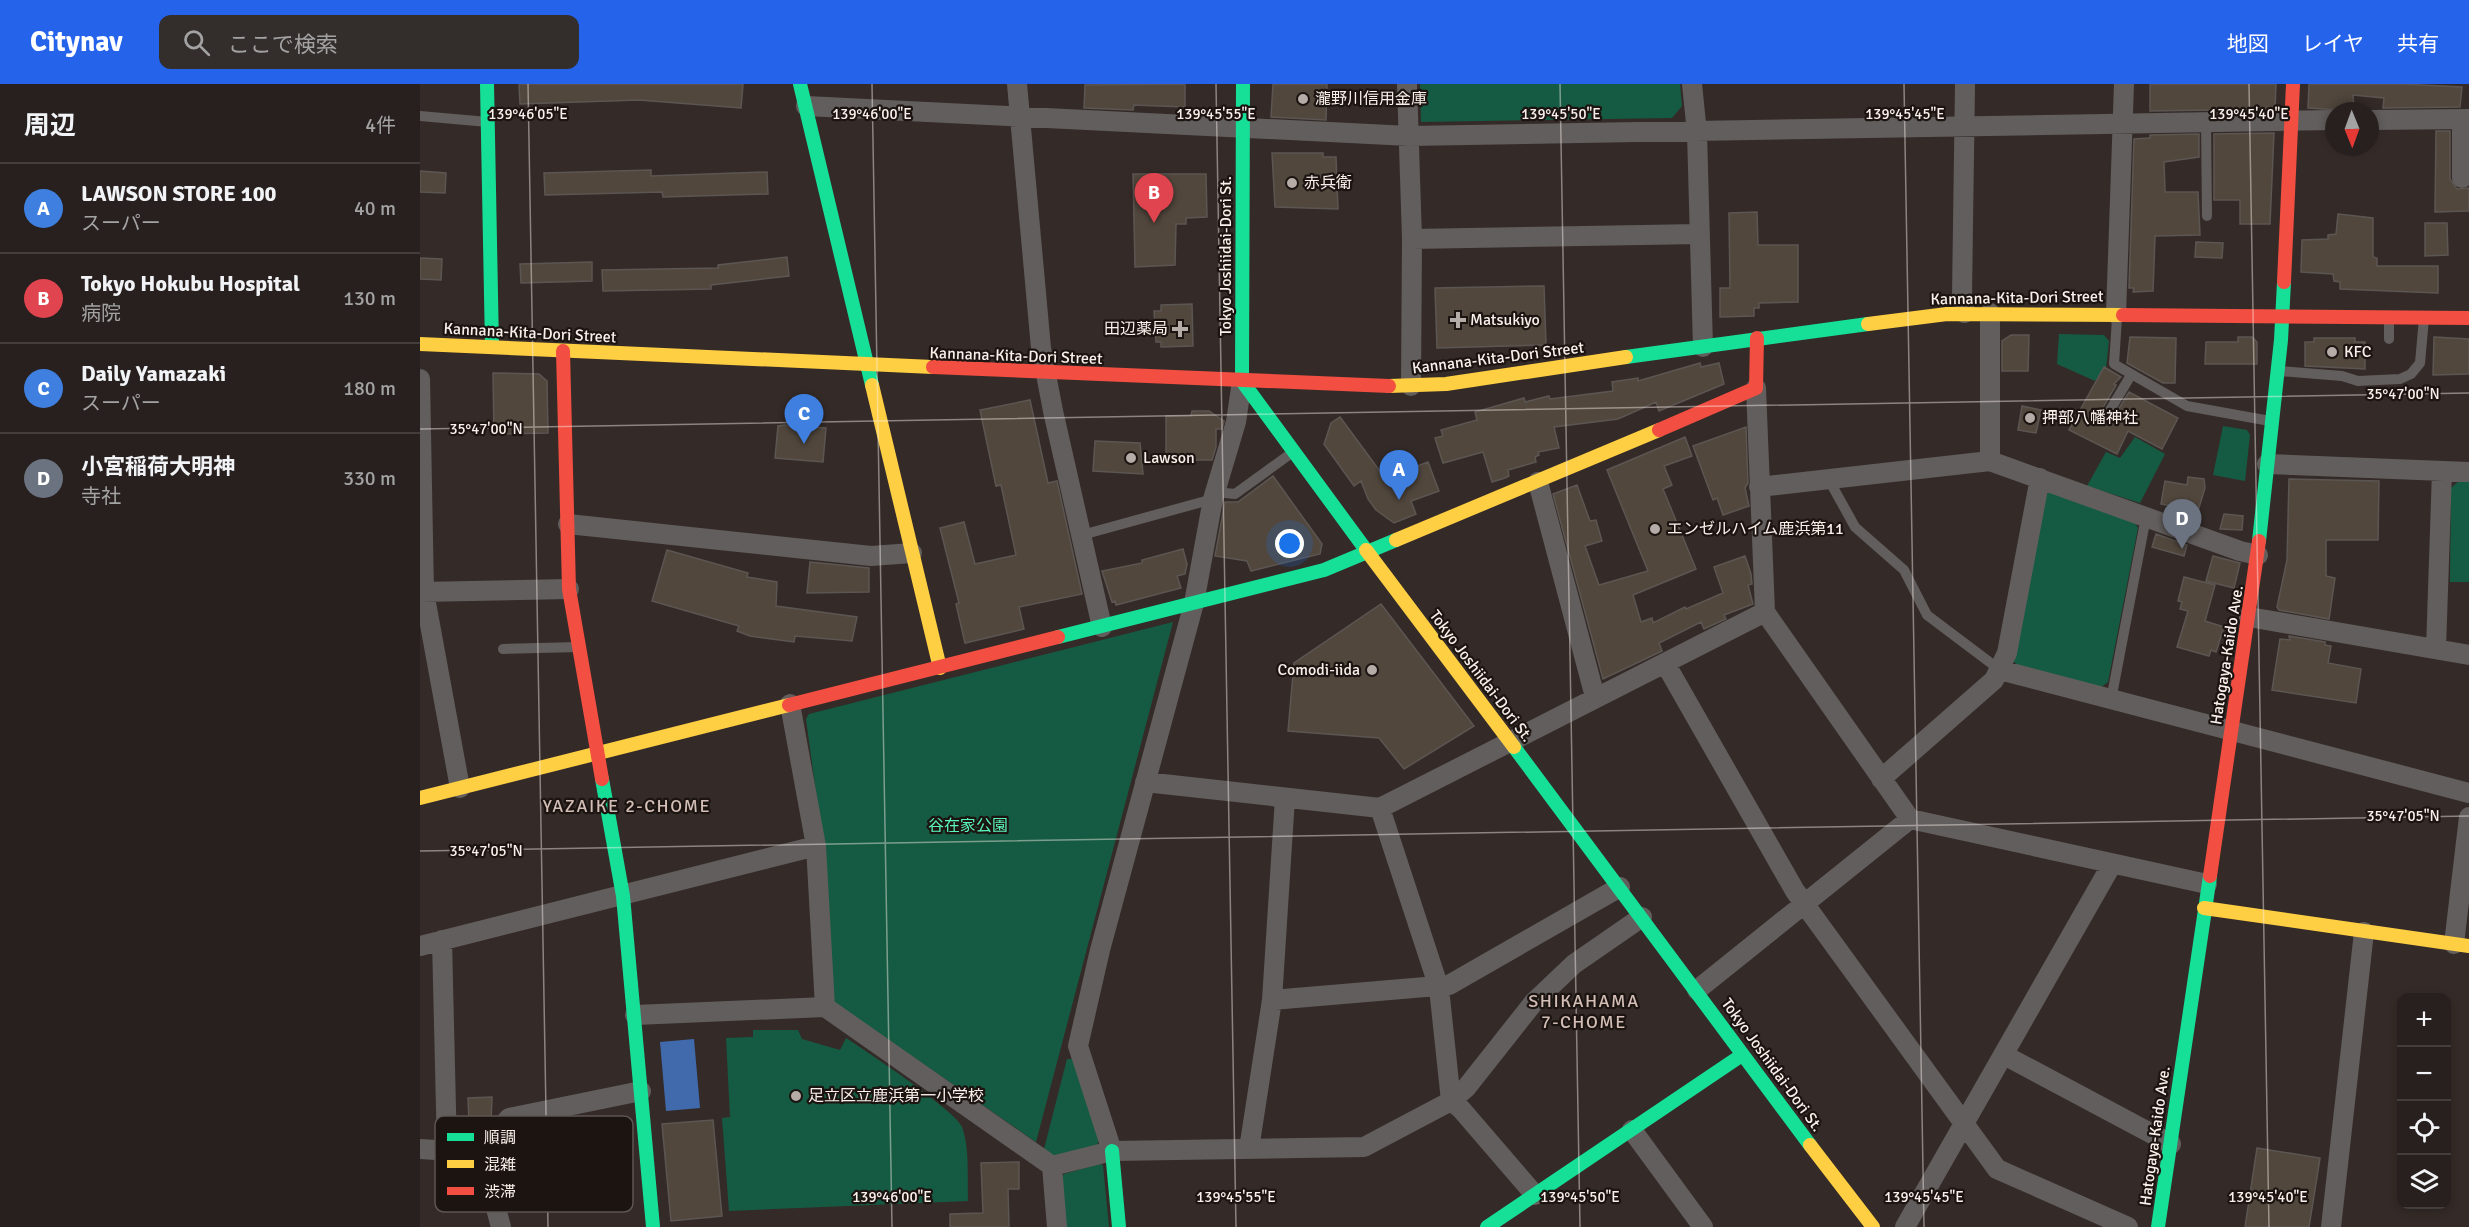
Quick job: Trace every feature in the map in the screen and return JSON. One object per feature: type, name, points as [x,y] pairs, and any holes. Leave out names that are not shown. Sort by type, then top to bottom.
[{"type":"street","points":[[487,84],[492,347]]},
{"type":"street","points":[[800,84],[940,668]]},
{"type":"street","points":[[1017,84],[1040,333],[1046,374],[1102,627]]},
{"type":"street","name":"Tokyo Joshiidai-Dori St.","points":[[1244,84],[1242,381],[1509,742],[1697,990],[1742,1055],[1873,1227]]},
{"type":"street","points":[[1407,84],[1412,239],[1411,386]]},
{"type":"street","points":[[1692,84],[1697,133],[1703,347]]},
{"type":"street","points":[[1965,84],[1962,295],[1965,313]]},
{"type":"street","points":[[2116,314],[2124,84]]},
{"type":"street","name":"Hatogaya-Kaido Ave.","points":[[2158,1227],[2207,884],[2258,555],[2282,315],[2293,84]]},
{"type":"street","points":[[806,106],[1409,136],[1697,133],[2123,122],[2325,120]]},
{"type":"street","points":[[2379,120],[2465,119],[2462,178]]},
{"type":"street","points":[[1412,239],[1700,234]]},
{"type":"street","points":[[1990,313],[1990,461]]},
{"type":"street","name":"Kannana-Kita-Dori Street","points":[[420,344],[1046,374],[1411,386],[1446,384],[1925,315],[1990,313],[2469,318]]},
{"type":"street","points":[[1757,338],[1756,388],[1765,612],[1910,819],[2207,884]]},
{"type":"street","points":[[563,351],[569,589],[623,896],[653,1227]]},
{"type":"street","points":[[420,379],[422,592],[460,788]]},
{"type":"street","points":[[1119,1227],[1112,1151],[1078,1046],[1145,782],[1194,603],[1214,495],[1236,422],[1242,381]]},
{"type":"street","points":[[420,798],[1324,570],[1538,482],[1756,388]]},
{"type":"street","points":[[1759,487],[1990,461],[2240,551],[2258,555]]},
{"type":"street","points":[[2267,464],[2458,469],[2436,649]]},
{"type":"street","points":[[1881,779],[1994,680],[2000,670],[2007,653],[2040,478]]},
{"type":"street","points":[[1538,482],[1595,697]]},
{"type":"street","points":[[568,524],[871,556],[912,553]]},
{"type":"street","points":[[422,592],[569,589]]},
{"type":"street","points":[[1145,782],[1380,808],[1765,612]]},
{"type":"street","points":[[2249,617],[2469,655]]},
{"type":"street","points":[[1665,663],[1804,904],[1997,1169],[2128,1227]]},
{"type":"street","points":[[2000,670],[2469,793]]},
{"type":"street","points":[[790,704],[816,846],[825,1007]]},
{"type":"street","points":[[1249,1149],[1272,1000],[1285,798]]},
{"type":"street","points":[[1380,808],[1439,988],[1451,1101],[1461,1109],[1535,1195]]},
{"type":"street","points":[[2204,908],[2462,945],[2469,817]]},
{"type":"street","points":[[1697,990],[1910,819]]},
{"type":"street","points":[[420,946],[816,846]]},
{"type":"street","points":[[1905,1227],[2112,864]]},
{"type":"street","points":[[1272,1000],[1439,988],[1449,985],[1620,887]]},
{"type":"street","points":[[635,1015],[825,1007],[1052,1166],[1112,1151],[1364,1147],[1451,1101],[1466,1088],[1534,1002],[1574,964],[1642,917]]},
{"type":"street","points":[[2331,1227],[2364,932]]},
{"type":"street","points":[[442,940],[446,1116]]},
{"type":"street","points":[[1487,1227],[1742,1055]]},
{"type":"street","points":[[2004,1055],[2170,1144]]},
{"type":"street","points":[[519,1116],[641,1091]]},
{"type":"street","points":[[1632,1130],[1703,1227]]},
{"type":"street","points":[[420,1149],[435,1150]]},
{"type":"street","points":[[1052,1166],[1057,1227]]},
{"type":"street","points":[[497,1212],[501,1227]]},
{"type":"lane","points":[[420,116],[488,122]]},
{"type":"lane","points":[[2206,121],[2207,216]]},
{"type":"lane","points":[[2116,314],[2114,364],[2187,406],[2271,422]]},
{"type":"lane","points":[[2388,317],[2389,339]]},
{"type":"lane","points":[[2276,371],[2375,381],[2419,374],[2423,354],[2424,318]]},
{"type":"lane","points":[[2106,417],[2131,375]]},
{"type":"lane","points":[[1082,535],[1214,495],[1235,494],[1293,452]]},
{"type":"lane","points":[[1829,480],[1855,527],[1904,570],[1927,615],[2000,670]]},
{"type":"lane","points":[[2111,700],[2146,517]]},
{"type":"lane","points":[[502,648],[579,647]]},
{"type":"green space","points":[[1420,84],[1680,84],[1682,106],[1672,118],[1421,122]]},
{"type":"green space","points":[[2059,334],[2104,335],[2109,341],[2106,368],[2095,381],[2057,364]]},
{"type":"green space","points":[[2223,426],[2247,430],[2250,435],[2245,481],[2213,475]]},
{"type":"green space","points":[[2135,437],[2165,454],[2140,503],[2087,486],[2106,452],[2120,458]]},
{"type":"green space","points":[[2459,481],[2469,481],[2469,582],[2450,582],[2451,488]]},
{"type":"green space","points":[[2052,491],[2133,520],[2138,528],[2108,682],[2100,688],[2017,665],[2011,658],[2045,495]]},
{"type":"green space","name":"谷在家公園","points":[[1173,622],[1036,1142],[835,1003],[832,997],[824,852],[806,719],[809,714]]},
{"type":"green space","points":[[753,1030],[798,1030],[802,1039],[840,1050],[846,1038],[890,1067],[944,1108],[956,1119],[965,1135],[968,1201],[729,1211],[722,1118],[730,1117],[726,1038],[753,1037]]},
{"type":"green space","points":[[1067,1059],[1072,1059],[1100,1138],[1097,1145],[1054,1157],[1044,1149]]},
{"type":"green space","points":[[1099,1164],[1103,1165],[1109,1227],[1066,1227],[1061,1179],[1064,1174]]},
{"type":"water","points":[[694,1039],[700,1108],[666,1111],[660,1042]]},
{"type":"building","points":[[519,84],[743,84],[741,108],[639,100],[520,104]]},
{"type":"building","points":[[1185,84],[1185,107],[1134,105],[1133,110],[1084,108],[1085,85]]},
{"type":"building","points":[[1273,84],[1327,84],[1326,120],[1271,117]]},
{"type":"building","points":[[2150,84],[2276,84],[2275,109],[2150,111]]},
{"type":"building","points":[[2309,84],[2403,84],[2462,87],[2460,107],[2383,108],[2384,98],[2353,95],[2354,102],[2325,102],[2325,109],[2308,108]]},
{"type":"building","points":[[2436,131],[2450,131],[2450,179],[2457,189],[2469,188],[2469,211],[2435,212]]},
{"type":"building","points":[[2274,133],[2270,224],[2240,224],[2240,200],[2214,200],[2214,134]]},
{"type":"building","points":[[2199,134],[2199,157],[2164,162],[2165,192],[2198,192],[2200,235],[2155,236],[2153,291],[2133,292],[2134,288],[2129,288],[2134,139],[2150,138],[2150,135]]},
{"type":"building","points":[[1272,153],[1323,153],[1323,157],[1336,157],[1338,209],[1275,207]]},
{"type":"building","points":[[651,170],[651,176],[767,172],[768,194],[663,197],[662,192],[545,195],[544,173]]},
{"type":"building","points":[[420,171],[446,173],[445,193],[420,192]]},
{"type":"building","points":[[1133,174],[1206,174],[1207,217],[1186,218],[1186,224],[1176,224],[1175,265],[1135,267]]},
{"type":"building","points":[[1757,212],[1758,245],[1798,245],[1798,302],[1759,303],[1759,308],[1754,308],[1754,316],[1720,317],[1720,288],[1730,288],[1729,213]]},
{"type":"building","points":[[2338,214],[2373,218],[2373,257],[2377,258],[2377,266],[2438,266],[2438,293],[2340,289],[2340,282],[2334,281],[2333,274],[2301,272],[2302,240],[2328,239],[2328,235],[2336,234]]},
{"type":"building","points":[[2425,223],[2447,223],[2448,255],[2425,256]]},
{"type":"building","points":[[2196,242],[2223,243],[2222,258],[2195,257]]},
{"type":"building","points":[[787,257],[789,276],[711,285],[711,289],[603,291],[602,270],[718,268],[718,265]]},
{"type":"building","points":[[420,258],[442,259],[441,280],[420,279]]},
{"type":"building","points":[[592,262],[592,281],[521,283],[520,264]]},
{"type":"building","points":[[1544,286],[1546,345],[1437,348],[1435,288]]},
{"type":"building","points":[[1192,304],[1193,346],[1161,347],[1161,342],[1156,342],[1154,311],[1161,311],[1161,305]]},
{"type":"building","points":[[2011,335],[2029,335],[2028,371],[2002,371],[2002,341]]},
{"type":"building","points":[[2130,337],[2176,338],[2175,383],[2163,383],[2127,363]]},
{"type":"building","points":[[2238,337],[2252,337],[2257,342],[2257,364],[2205,364],[2206,342],[2238,342]]},
{"type":"building","points":[[2434,337],[2469,339],[2469,374],[2433,375]]},
{"type":"building","points":[[2314,338],[2355,338],[2355,342],[2365,342],[2365,369],[2305,366],[2305,342],[2314,342]]},
{"type":"building","points":[[1700,363],[1701,367],[1719,363],[1724,384],[1659,411],[1656,402],[1618,419],[1554,427],[1559,448],[1538,452],[1539,455],[1535,457],[1536,462],[1508,470],[1509,476],[1505,478],[1492,482],[1483,452],[1443,463],[1435,438],[1443,436],[1441,430],[1477,420],[1475,412],[1524,398],[1525,402],[1549,396],[1550,399],[1613,391],[1612,382],[1638,378],[1638,381]]},
{"type":"building","points":[[2104,367],[2121,377],[2114,384],[2116,385],[2100,413],[2100,421],[2105,424],[2110,423],[2129,392],[2178,418],[2162,449],[2128,431],[2117,454],[2069,430]]},
{"type":"building","points":[[493,373],[539,374],[547,381],[548,433],[494,434]]},
{"type":"building","points":[[1030,400],[1048,483],[1057,481],[1082,594],[1019,607],[1024,629],[965,643],[956,604],[959,603],[940,528],[964,522],[975,564],[1016,555],[1001,485],[996,486],[980,410]]},
{"type":"building","points":[[2022,406],[2041,410],[2036,433],[2018,430]]},
{"type":"building","points":[[1192,411],[1209,411],[1224,421],[1222,429],[1216,429],[1216,447],[1212,460],[1166,460],[1166,416],[1191,416]]},
{"type":"building","points":[[1340,417],[1385,478],[1428,462],[1439,491],[1411,501],[1416,514],[1394,523],[1376,510],[1368,499],[1361,481],[1354,486],[1324,444],[1331,423]]},
{"type":"building","points":[[778,426],[826,428],[823,462],[775,458]]},
{"type":"building","points":[[1746,427],[1748,483],[1745,488],[1749,506],[1723,515],[1717,498],[1713,500],[1693,446]]},
{"type":"building","points":[[1685,437],[1692,456],[1664,466],[1672,485],[1663,489],[1696,569],[1633,595],[1641,622],[1652,618],[1653,623],[1685,607],[1686,609],[1723,593],[1714,567],[1745,556],[1751,574],[1752,584],[1748,585],[1753,604],[1724,615],[1726,619],[1704,629],[1701,622],[1659,643],[1662,651],[1603,679],[1553,494],[1577,485],[1590,521],[1596,520],[1602,541],[1585,546],[1599,585],[1648,571],[1607,470]]},
{"type":"building","points":[[1095,441],[1140,443],[1143,474],[1093,471]]},
{"type":"building","points":[[1273,476],[1322,544],[1320,554],[1251,571],[1247,561],[1215,556],[1225,502],[1238,502]]},
{"type":"building","points":[[2188,477],[2204,479],[2205,488],[2198,511],[2161,504],[2165,481],[2187,485]]},
{"type":"building","points":[[2289,479],[2379,481],[2378,540],[2326,540],[2326,576],[2335,578],[2329,619],[2279,610],[2277,607],[2287,560]]},
{"type":"building","points":[[2224,514],[2243,516],[2242,530],[2220,529]]},
{"type":"building","points":[[2156,534],[2187,545],[2184,556],[2152,547]]},
{"type":"building","points":[[1183,549],[1187,564],[1185,574],[1177,576],[1181,588],[1116,605],[1115,601],[1112,602],[1102,571],[1142,563],[1142,560]]},
{"type":"building","points":[[667,550],[748,573],[747,577],[777,582],[776,606],[857,617],[852,641],[795,636],[794,642],[750,636],[737,631],[739,626],[652,601]]},
{"type":"building","points":[[2213,556],[2240,563],[2234,588],[2206,581]]},
{"type":"building","points":[[810,562],[869,568],[869,592],[807,593]]},
{"type":"building","points":[[2184,577],[2215,585],[2205,621],[2224,627],[2216,652],[2211,650],[2209,656],[2177,647],[2188,611],[2180,609],[2182,602],[2178,601]]},
{"type":"building","points":[[1381,604],[1474,726],[1404,769],[1379,738],[1288,731],[1294,663]]},
{"type":"building","points":[[2289,636],[2325,642],[2325,645],[2331,646],[2328,663],[2361,669],[2356,703],[2272,690],[2280,639],[2290,640]]},
{"type":"building","points":[[492,1097],[491,1116],[469,1116],[468,1098]]},
{"type":"building","points":[[713,1120],[722,1216],[671,1221],[662,1124]]},
{"type":"building","points":[[2257,1148],[2320,1158],[2309,1227],[2245,1227]]},
{"type":"building","points":[[1019,1162],[1019,1189],[1008,1189],[1009,1227],[950,1227],[950,1214],[983,1213],[981,1163]]},
{"type":"traffic: fast","points":[[487,84],[492,347]]},
{"type":"traffic: fast","points":[[800,84],[872,385]]},
{"type":"traffic: fast","points":[[1243,84],[1242,381],[1366,550]]},
{"type":"traffic: fast","points":[[2259,541],[2281,340],[2284,282]]},
{"type":"traffic: fast","points":[[1626,357],[1868,324]]},
{"type":"traffic: fast","points":[[1058,637],[1324,570],[1396,540]]},
{"type":"traffic: fast","points":[[1514,747],[1810,1145]]},
{"type":"traffic: fast","points":[[602,779],[623,896],[653,1227]]},
{"type":"traffic: fast","points":[[2158,1227],[2210,876]]},
{"type":"traffic: fast","points":[[1487,1227],[1742,1055]]},
{"type":"traffic: fast","points":[[1112,1151],[1119,1227]]},
{"type":"traffic: slow","points":[[1868,324],[1947,314],[2123,315]]},
{"type":"traffic: slow","points":[[420,344],[933,367]]},
{"type":"traffic: slow","points":[[1389,386],[1446,384],[1626,357]]},
{"type":"traffic: slow","points":[[872,385],[940,668]]},
{"type":"traffic: slow","points":[[1396,540],[1659,430]]},
{"type":"traffic: slow","points":[[1366,550],[1514,747]]},
{"type":"traffic: slow","points":[[420,798],[789,705]]},
{"type":"traffic: slow","points":[[2204,908],[2469,946]]},
{"type":"traffic: slow","points":[[1810,1145],[1873,1227]]},
{"type":"traffic: jam","points":[[2284,282],[2293,84]]},
{"type":"traffic: jam","points":[[2123,315],[2469,318]]},
{"type":"traffic: jam","points":[[1659,430],[1756,388],[1757,338]]},
{"type":"traffic: jam","points":[[563,351],[569,589],[602,779]]},
{"type":"traffic: jam","points":[[933,367],[1389,386]]},
{"type":"traffic: jam","points":[[2210,876],[2259,541]]},
{"type":"traffic: jam","points":[[789,705],[1058,637]]},
{"type":"place","name":"瀧野川信用金庫","points":[[1303,99]]},
{"type":"place","name":"赤兵衛","points":[[1292,183]]},
{"type":"place","name":"Tokyo Hokubu Hospital","points":[[1154,223]]},
{"type":"place","name":"Matsukiyo","points":[[1458,320]]},
{"type":"place","name":"田辺薬局","points":[[1180,329]]},
{"type":"place","name":"KFC","points":[[2332,352]]},
{"type":"place","name":"押部八幡神社","points":[[2030,418]]},
{"type":"place","name":"Daily Yamazaki","points":[[804,444]]},
{"type":"place","name":"Lawson","points":[[1131,458]]},
{"type":"place","name":"LAWSON STORE 100","points":[[1399,500]]},
{"type":"place","name":"エンゼルハイム鹿浜第11","points":[[1655,529]]},
{"type":"place","name":"小宮稲荷大明神","points":[[2182,549]]},
{"type":"place","name":"Comodi-iida","points":[[1372,670]]},
{"type":"place","name":"足立区立鹿浜第一小学校","points":[[796,1096]]},
{"type":"district","name":"YAZAIKE 2-CHOME","points":[[627,806]]},
{"type":"district","name":"SHIKAHAMA 7-CHOME","points":[[1584,1011]]}]
